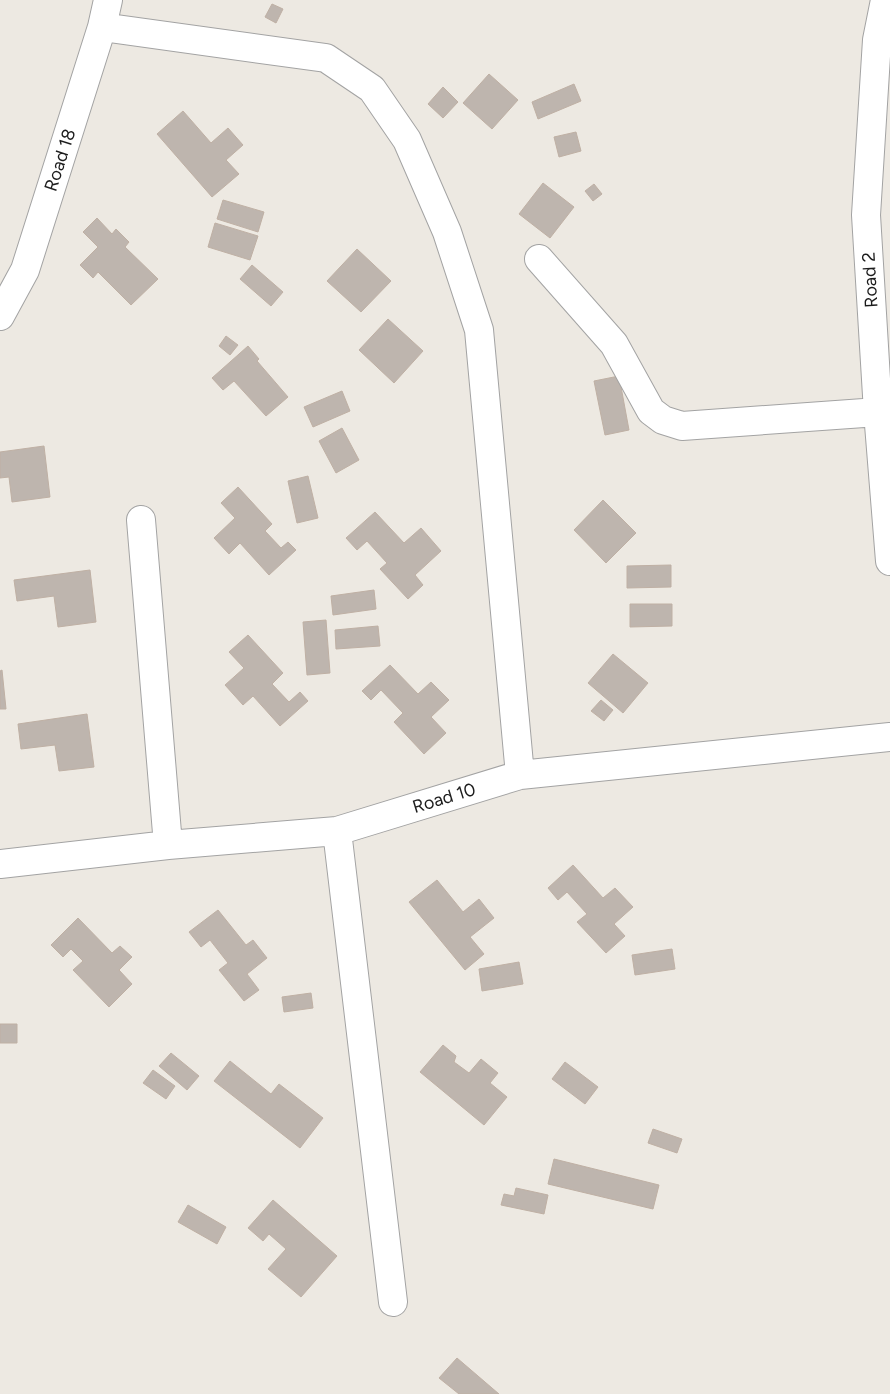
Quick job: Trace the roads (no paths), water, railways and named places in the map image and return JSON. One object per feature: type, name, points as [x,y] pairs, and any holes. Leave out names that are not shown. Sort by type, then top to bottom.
[{"type":"street","name":"Road 18","points":[[0,316],[25,270],[102,26],[108,0]]},
{"type":"street","name":"Road 2","points":[[885,0],[883,40],[866,215],[878,412],[887,483],[890,561]]},
{"type":"street","points":[[102,26],[326,58],[372,89],[407,140],[447,232],[479,330],[520,774]]},
{"type":"street","points":[[539,259],[614,344],[651,411],[663,420],[682,426],[878,412]]},
{"type":"street","points":[[141,520],[168,845]]},
{"type":"street","name":"Road 10","points":[[0,864],[168,845],[337,831],[520,774],[890,737]]},
{"type":"street","points":[[337,831],[393,1302]]}]
